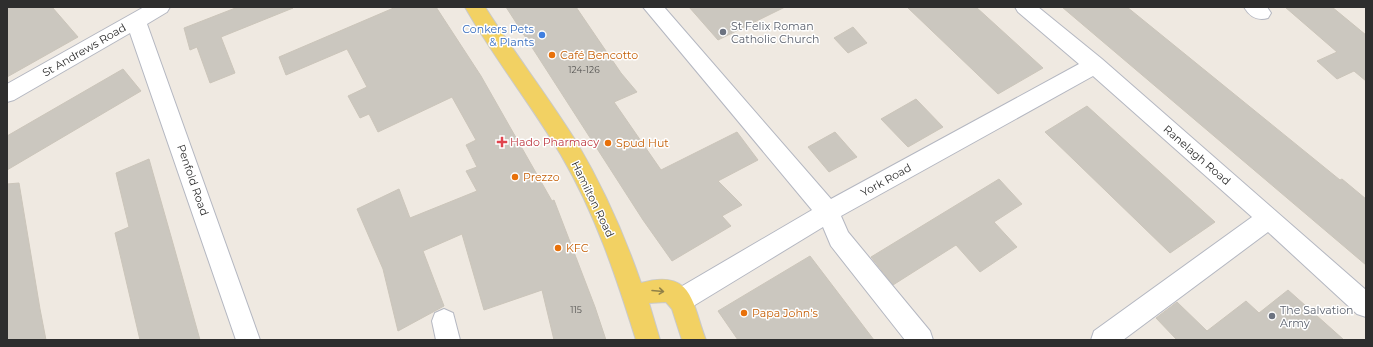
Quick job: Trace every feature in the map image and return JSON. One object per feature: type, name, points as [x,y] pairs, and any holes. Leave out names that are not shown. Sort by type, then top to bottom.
[{"type":"main road","name":"Hamilton Road","points":[[475,7],[496,42],[569,149],[605,218],[635,296],[648,340]]},
{"type":"main road","points":[[635,296],[650,291],[660,290],[672,293],[681,300],[694,340]]},
{"type":"street","name":"St Andrews Road","points":[[7,94],[160,7]]},
{"type":"street","points":[[653,7],[828,212],[839,239],[921,340]]},
{"type":"street","name":"Ranelagh Road","points":[[1025,7],[1095,65],[1269,218],[1366,306]]},
{"type":"street","name":"Penfold Road","points":[[136,21],[248,340]]},
{"type":"street","name":"York Road","points":[[681,300],[828,212],[1095,65]]},
{"type":"street","points":[[1103,340],[1269,218]]},
{"type":"building","points":[[7,7],[52,7],[78,37],[7,77]]},
{"type":"building","points":[[238,7],[293,8],[221,37],[235,73],[210,83],[197,47],[190,50],[184,28]]},
{"type":"building","points":[[396,7],[436,7],[481,76],[552,201],[554,200],[606,340],[554,340],[542,290],[484,310],[462,234],[423,251],[444,306],[398,331],[383,269],[357,209],[399,189],[410,218],[477,191],[466,171],[477,167],[466,145],[476,140],[452,97],[378,132],[369,114],[360,118],[348,96],[367,87],[347,49],[286,75],[279,57]]},
{"type":"building","points":[[506,7],[576,7],[621,73],[637,92],[614,102],[661,170],[737,132],[758,160],[718,181],[742,205],[722,216],[731,226],[672,261],[643,220]]},
{"type":"building","name":"St Felix Roman Catholic Church","points":[[689,7],[785,7],[718,40]]},
{"type":"building","points":[[907,7],[976,7],[1043,68],[998,94]]},
{"type":"building","points":[[1062,7],[1127,7],[1340,180],[1342,179],[1366,199],[1366,265]]},
{"type":"building","points":[[1285,7],[1332,7],[1366,35],[1366,81],[1354,71],[1337,79],[1317,61],[1337,52]]},
{"type":"building","points":[[853,27],[867,43],[848,53],[834,38]]},
{"type":"building","points":[[123,69],[141,91],[7,170],[7,136]]},
{"type":"building","points":[[916,99],[943,127],[908,147],[881,119]]},
{"type":"building","points":[[1087,106],[1215,222],[1170,253],[1045,132]]},
{"type":"building","points":[[835,132],[857,157],[829,172],[808,147]]},
{"type":"building","points":[[149,159],[200,340],[140,340],[115,233],[129,227],[116,173]]},
{"type":"building","points":[[999,179],[1022,204],[994,222],[1017,247],[980,272],[956,245],[893,285],[871,257]]},
{"type":"building","points":[[19,183],[46,340],[7,340],[7,184]]},
{"type":"building","points":[[810,256],[874,340],[738,340],[718,311]]},
{"type":"building","name":"The Salvation Army","points":[[1288,290],[1344,340],[1177,340],[1156,318],[1177,302],[1207,331],[1246,301],[1259,313]]},
{"type":"place","name":"St Felix Roman Catholic Church","points":[[723,32]]},
{"type":"place","name":"Conkers Pets & Plants","points":[[542,35]]},
{"type":"place","name":"Café Bencotto","points":[[552,55]]},
{"type":"place","name":"Hado Pharmacy","points":[[502,142]]},
{"type":"place","name":"Spud Hut","points":[[608,143]]},
{"type":"place","name":"Prezzo","points":[[515,177]]},
{"type":"place","name":"KFC","points":[[558,248]]},
{"type":"place","name":"Papa John's","points":[[744,313]]},
{"type":"place","name":"The Salvation Army","points":[[1272,316]]}]
